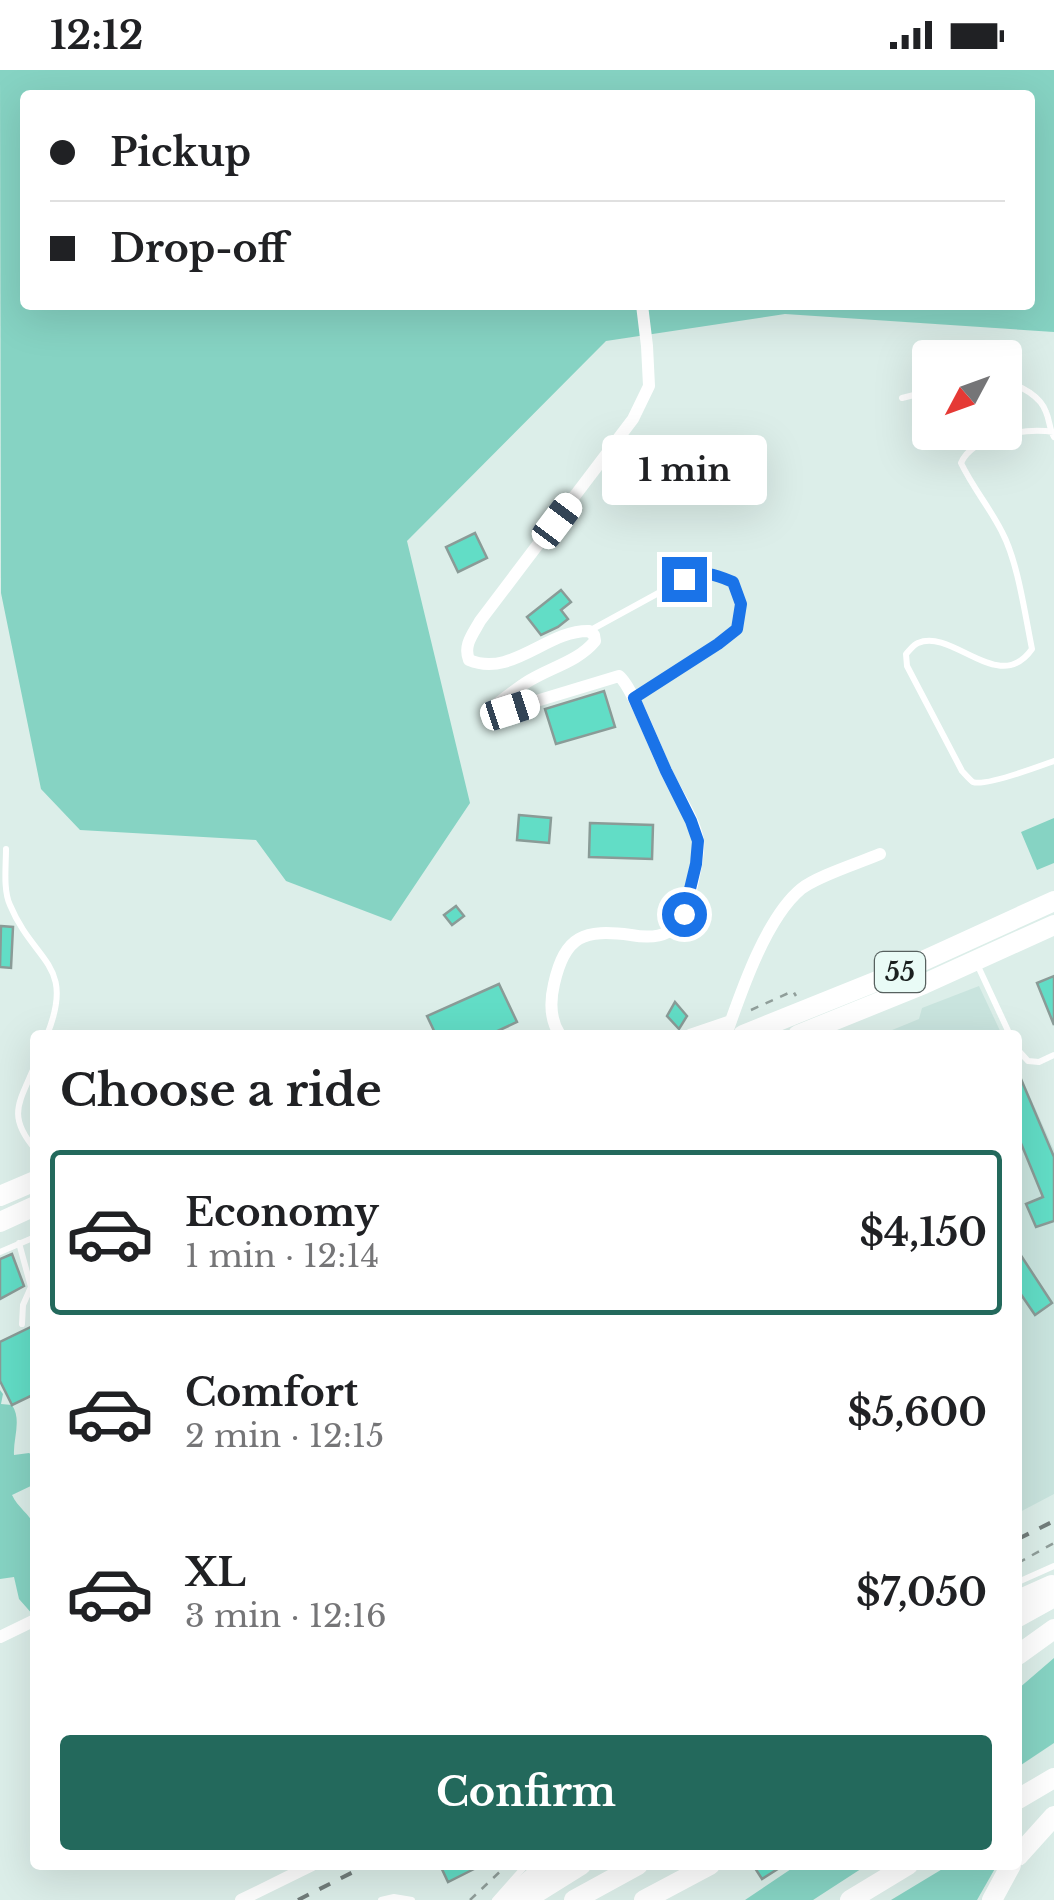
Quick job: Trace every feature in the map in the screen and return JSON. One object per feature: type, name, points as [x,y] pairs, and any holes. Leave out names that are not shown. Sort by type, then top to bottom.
[{"type":"main road","name":"55","points":[[737,1028],[892,975],[1054,901]]},
{"type":"main road","name":"55","points":[[810,1030],[1054,926]]},
{"type":"main road","points":[[0,1196],[30,1183]]},
{"type":"main road","points":[[0,1222],[30,1208]]},
{"type":"main road","points":[[1022,1598],[1054,1584]]},
{"type":"main road","points":[[1022,1614],[1054,1598]]},
{"type":"main road","points":[[1022,1635],[1054,1615]]},
{"type":"main road","points":[[1022,1652],[1054,1629]]},
{"type":"main road","points":[[1022,1798],[1054,1778]]},
{"type":"main road","points":[[1022,1852],[1054,1816]]},
{"type":"main road","points":[[507,1900],[542,1870]]},
{"type":"main road","points":[[525,1900],[573,1870]]},
{"type":"main road","points":[[574,1900],[629,1870]]},
{"type":"main road","points":[[644,1900],[701,1870]]},
{"type":"main road","points":[[850,1900],[900,1870]]},
{"type":"main road","points":[[992,1900],[1008,1870]]},
{"type":"street","points":[[557,1030],[551,1002],[566,948],[587,935],[609,932],[646,938],[667,932],[684,914],[698,841],[628,682],[620,676],[510,710],[495,707],[526,682],[589,649],[595,641],[589,630],[565,635],[533,652],[495,665],[469,660],[466,652],[480,621],[633,420],[649,386],[642,310]]},
{"type":"street","points":[[737,1028],[768,932],[790,900],[804,886],[880,854]]},
{"type":"street","points":[[0,1637],[30,1622]]},
{"type":"street","points":[[241,1900],[302,1870]]},
{"type":"lane","points":[[1022,388],[1046,409],[1053,433],[1012,433],[993,439],[975,446],[961,463],[1004,534],[1032,649],[1027,656],[996,666],[950,646],[918,642],[906,654],[907,666],[972,782],[981,784],[1054,761]]},
{"type":"lane","points":[[902,398],[912,396]]},
{"type":"lane","points":[[589,630],[684,579],[712,573],[733,582],[741,604],[737,629],[634,698]]},
{"type":"lane","points":[[6,849],[8,902],[32,944],[53,970],[57,1010],[49,1030]]},
{"type":"lane","points":[[976,960],[1008,1030]]},
{"type":"lane","points":[[1022,1054],[1028,1061],[1039,1062],[1054,1055]]},
{"type":"lane","points":[[30,1079],[16,1114],[22,1133],[30,1142]]},
{"type":"lane","points":[[0,1252],[30,1239]]},
{"type":"lane","points":[[19,1243],[30,1283]]},
{"type":"lane","points":[[22,1324],[23,1305],[30,1289]]},
{"type":"lane","points":[[1022,1580],[1054,1566]]},
{"type":"lane","points":[[495,1900],[522,1870]]},
{"type":"lane","points":[[381,1900],[394,1896],[412,1900]]},
{"type":"path","points":[[1022,1561],[1054,1544]]},
{"type":"path","points":[[470,1900],[502,1870]]},
{"type":"shaded area","points":[[979,986],[1000,1030],[892,1030],[919,1019],[922,1008]]},
{"type":"shaded area","points":[[1022,1079],[1054,1150],[1054,1494],[1022,1511]]},
{"type":"green space","points":[[0,70],[1054,70],[1054,332],[785,314],[606,341],[407,541],[470,803],[391,921],[286,881],[256,840],[80,830],[41,789],[1,593]]},
{"type":"green space","points":[[1054,818],[1054,863],[1037,870],[1021,832]]},
{"type":"green space","points":[[0,1390],[1,1404],[12,1405],[16,1417],[14,1455],[30,1454],[30,1486],[12,1495],[30,1518],[30,1611],[19,1599],[14,1577],[0,1579]]},
{"type":"green space","points":[[1054,1658],[1054,1743],[1022,1764],[1022,1686]]},
{"type":"green space","points":[[790,1870],[859,1870],[813,1900],[745,1900]]},
{"type":"green space","points":[[941,1870],[994,1870],[977,1900],[891,1900]]},
{"type":"building","points":[[475,533],[487,558],[458,572],[446,547]]},
{"type":"building","points":[[561,590],[571,602],[561,610],[568,619],[541,635],[527,617]]},
{"type":"building","points":[[604,691],[615,727],[556,744],[545,709]]},
{"type":"building","points":[[519,815],[551,818],[549,843],[517,840]]},
{"type":"building","points":[[590,823],[653,825],[652,859],[589,857]]},
{"type":"building","points":[[456,906],[464,916],[452,925],[444,915]]},
{"type":"building","points":[[1,926],[13,927],[11,968],[0,967]]},
{"type":"building","points":[[1054,976],[1054,1025],[1037,983]]},
{"type":"building","points":[[499,984],[517,1022],[500,1030],[434,1030],[427,1016]]},
{"type":"building","points":[[675,1002],[687,1016],[679,1029],[667,1016]]},
{"type":"building","points":[[1022,1081],[1054,1157],[1054,1221],[1036,1227],[1026,1204],[1043,1197],[1022,1146]]},
{"type":"building","points":[[12,1254],[24,1286],[0,1299],[0,1259]]},
{"type":"building","points":[[1022,1257],[1052,1303],[1035,1315],[1022,1296]]},
{"type":"building","points":[[30,1327],[30,1396],[12,1405],[0,1381],[0,1342]]},
{"type":"building","points":[[442,1870],[472,1870],[448,1882]]},
{"type":"building","points":[[756,1870],[776,1870],[762,1879]]},
{"type":"railway","points":[[1022,1537],[1054,1521]]},
{"type":"railway","points":[[298,1900],[357,1870]]},
{"type":"route","points":[[684,579],[712,573],[733,582],[741,604],[737,629],[634,698],[698,841],[684,914]]}]
